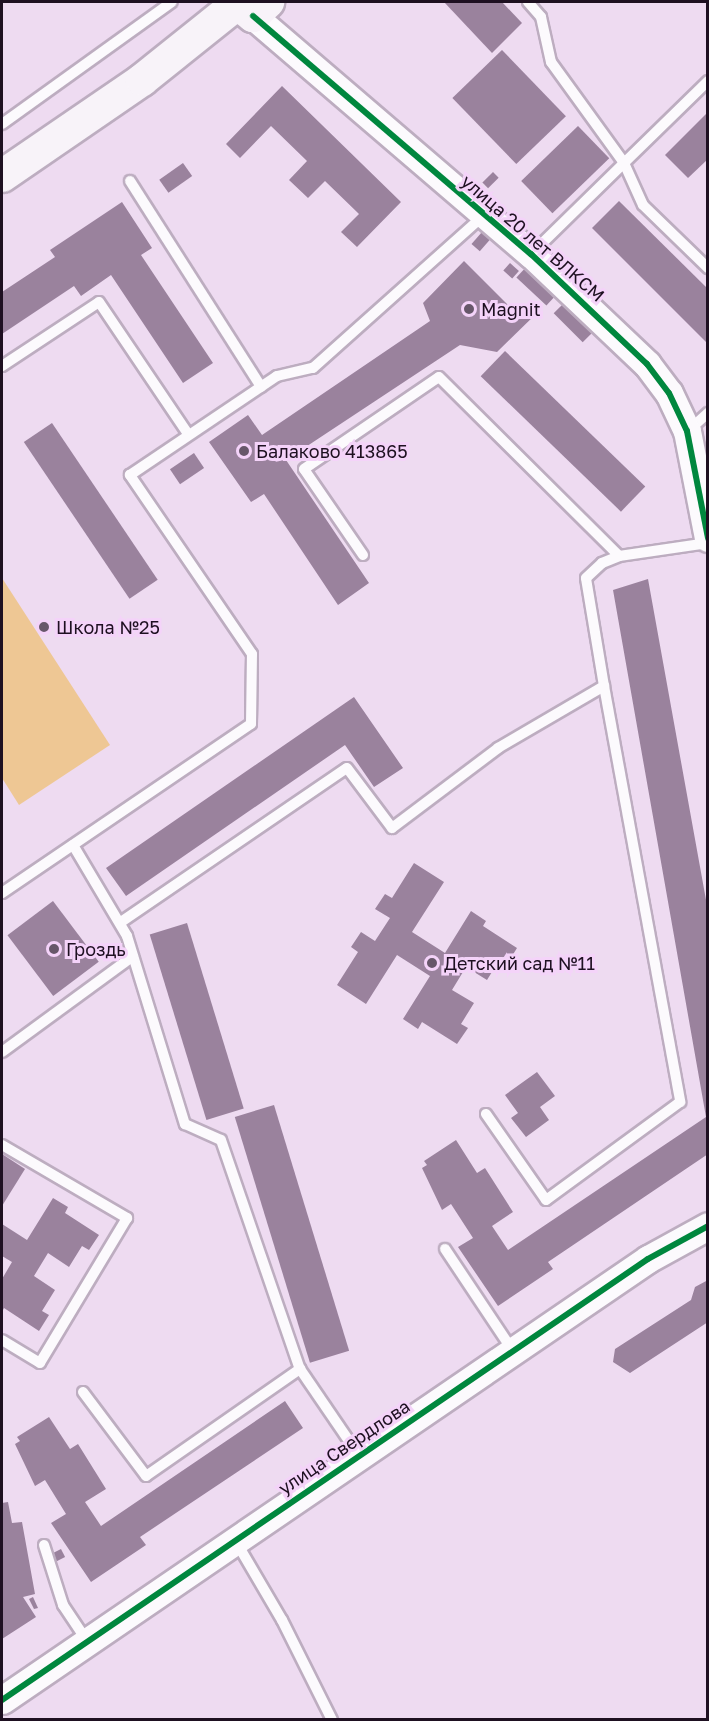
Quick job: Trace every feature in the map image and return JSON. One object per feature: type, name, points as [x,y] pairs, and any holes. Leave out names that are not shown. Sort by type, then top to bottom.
[{"type":"main road","points":[[2,176],[248,6]]},
{"type":"street","name":"улица 20 лет ВЛКСМ","points":[[248,6],[531,254],[648,364],[669,393],[687,431],[708,540]]},
{"type":"street","name":"улица Свердлова","points":[[2,1700],[358,1454],[513,1352],[648,1259],[707,1227]]},
{"type":"lane","points":[[2,124],[172,2]]},
{"type":"lane","points":[[528,2],[541,17],[551,62],[624,163],[644,205],[708,268]]},
{"type":"lane","points":[[531,254],[708,81]]},
{"type":"lane","points":[[130,181],[261,387]]},
{"type":"lane","points":[[2,893],[251,724],[252,654],[130,475],[277,376],[313,368],[484,215]]},
{"type":"lane","points":[[2,366],[99,302],[188,434]]},
{"type":"lane","points":[[363,555],[304,469],[439,377],[619,556]]},
{"type":"lane","points":[[687,431],[708,413]]},
{"type":"lane","points":[[486,1114],[546,1200],[680,1102],[586,578],[603,563],[619,556],[708,540]]},
{"type":"lane","points":[[121,922],[347,768],[392,828],[498,748],[604,686]]},
{"type":"lane","points":[[73,845],[121,922],[185,1124],[221,1140],[300,1370],[358,1454]]},
{"type":"lane","points":[[2,1052],[133,956]]},
{"type":"lane","points":[[2,1145],[127,1218],[40,1363],[2,1340]]},
{"type":"lane","points":[[445,1249],[513,1352]]},
{"type":"lane","points":[[82,1392],[146,1476],[300,1370]]},
{"type":"lane","points":[[235,1539],[282,1620],[332,1719]]},
{"type":"lane","points":[[44,1545],[63,1605],[87,1641]]},
{"type":"shaded area","points":[[2,578],[110,745],[19,805],[2,778]]},
{"type":"building","points":[[444,2],[502,2],[522,23],[492,53]]},
{"type":"building","points":[[502,50],[566,116],[516,164],[452,98]]},
{"type":"building","points":[[282,86],[401,202],[357,247],[341,232],[359,214],[325,181],[308,198],[289,180],[307,161],[271,126],[240,158],[226,144]]},
{"type":"building","points":[[708,112],[708,159],[688,178],[665,155]]},
{"type":"building","points":[[578,126],[609,158],[552,213],[521,181]]},
{"type":"building","points":[[183,163],[192,176],[168,193],[159,180]]},
{"type":"building","points":[[493,172],[499,178],[488,188],[482,183]]},
{"type":"building","points":[[619,201],[708,289],[708,344],[592,228]]},
{"type":"building","points":[[122,202],[152,248],[141,255],[213,363],[183,383],[111,275],[81,296],[74,286],[2,334],[2,292],[55,257],[50,250]]},
{"type":"building","points":[[482,232],[490,239],[480,251],[472,244]]},
{"type":"building","points":[[464,261],[519,316],[532,304],[539,311],[497,352],[460,345],[286,460],[369,583],[338,605],[264,494],[251,502],[209,442],[248,415],[262,435],[430,321],[423,303]]},
{"type":"building","points":[[510,263],[519,271],[512,278],[503,270]]},
{"type":"building","points":[[528,265],[558,293],[546,305],[516,277]]},
{"type":"building","points":[[565,302],[594,331],[583,342],[554,313]]},
{"type":"building","points":[[505,351],[645,486],[621,512],[481,376]]},
{"type":"building","points":[[52,423],[158,580],[130,599],[24,442]]},
{"type":"building","points":[[194,453],[204,468],[180,484],[170,469]]},
{"type":"building","points":[[648,579],[708,911],[708,1154],[548,1262],[553,1269],[498,1306],[458,1247],[473,1238],[451,1204],[442,1210],[422,1168],[427,1165],[424,1161],[456,1140],[477,1173],[485,1168],[513,1212],[492,1226],[508,1250],[706,1117],[613,590]]},
{"type":"building","points":[[354,697],[403,768],[374,787],[345,745],[126,896],[106,868]]},
{"type":"building","points":[[414,863],[444,882],[412,932],[445,953],[471,911],[486,921],[483,926],[517,948],[507,964],[500,959],[487,980],[466,967],[452,990],[474,1003],[461,1024],[468,1028],[457,1044],[422,1022],[418,1029],[403,1019],[430,976],[397,955],[366,1004],[337,985],[358,952],[351,947],[361,932],[375,941],[390,918],[375,909],[385,894],[392,898]]},
{"type":"building","name":"Гроздь","points":[[53,901],[99,962],[53,996],[7,935]]},
{"type":"building","points":[[187,923],[244,1109],[206,1120],[150,934]]},
{"type":"building","points":[[537,1072],[555,1096],[540,1107],[549,1120],[526,1137],[511,1118],[518,1113],[505,1095]]},
{"type":"building","points":[[274,1105],[349,1351],[310,1363],[235,1117]]},
{"type":"building","points":[[2,1154],[25,1169],[2,1206]]},
{"type":"building","points":[[53,1198],[68,1207],[65,1213],[99,1235],[89,1250],[82,1246],[69,1267],[48,1253],[34,1276],[55,1290],[42,1311],[49,1315],[39,1331],[4,1308],[2,1312],[2,1279],[12,1262],[2,1256],[2,1224],[27,1240]]},
{"type":"building","points":[[708,1280],[708,1322],[630,1373],[613,1362],[615,1349],[691,1300],[695,1287]]},
{"type":"building","points":[[285,1401],[303,1428],[140,1537],[146,1545],[91,1582],[51,1523],[66,1514],[45,1480],[35,1486],[15,1444],[20,1441],[17,1437],[49,1417],[70,1449],[78,1444],[106,1489],[85,1502],[101,1526]]},
{"type":"building","points":[[8,1502],[12,1523],[22,1522],[35,1594],[23,1597],[36,1617],[2,1639],[2,1503]]},
{"type":"building","points":[[61,1549],[65,1557],[56,1562],[52,1554]]},
{"type":"building","points":[[33,1597],[38,1608],[34,1609],[29,1599]]},
{"type":"cycle path","points":[[253,16],[531,254],[647,364],[669,393],[687,431],[708,538]]},
{"type":"cycle path","points":[[2,1700],[648,1259],[708,1226]]},
{"type":"place","name":"Magnit","points":[[469,309]]},
{"type":"place","name":"Балаково 413865","points":[[244,451]]},
{"type":"place","name":"Школа №25","points":[[44,627]]},
{"type":"place","name":"Гроздь","points":[[54,949]]},
{"type":"place","name":"Детский сад №11","points":[[432,963]]}]
